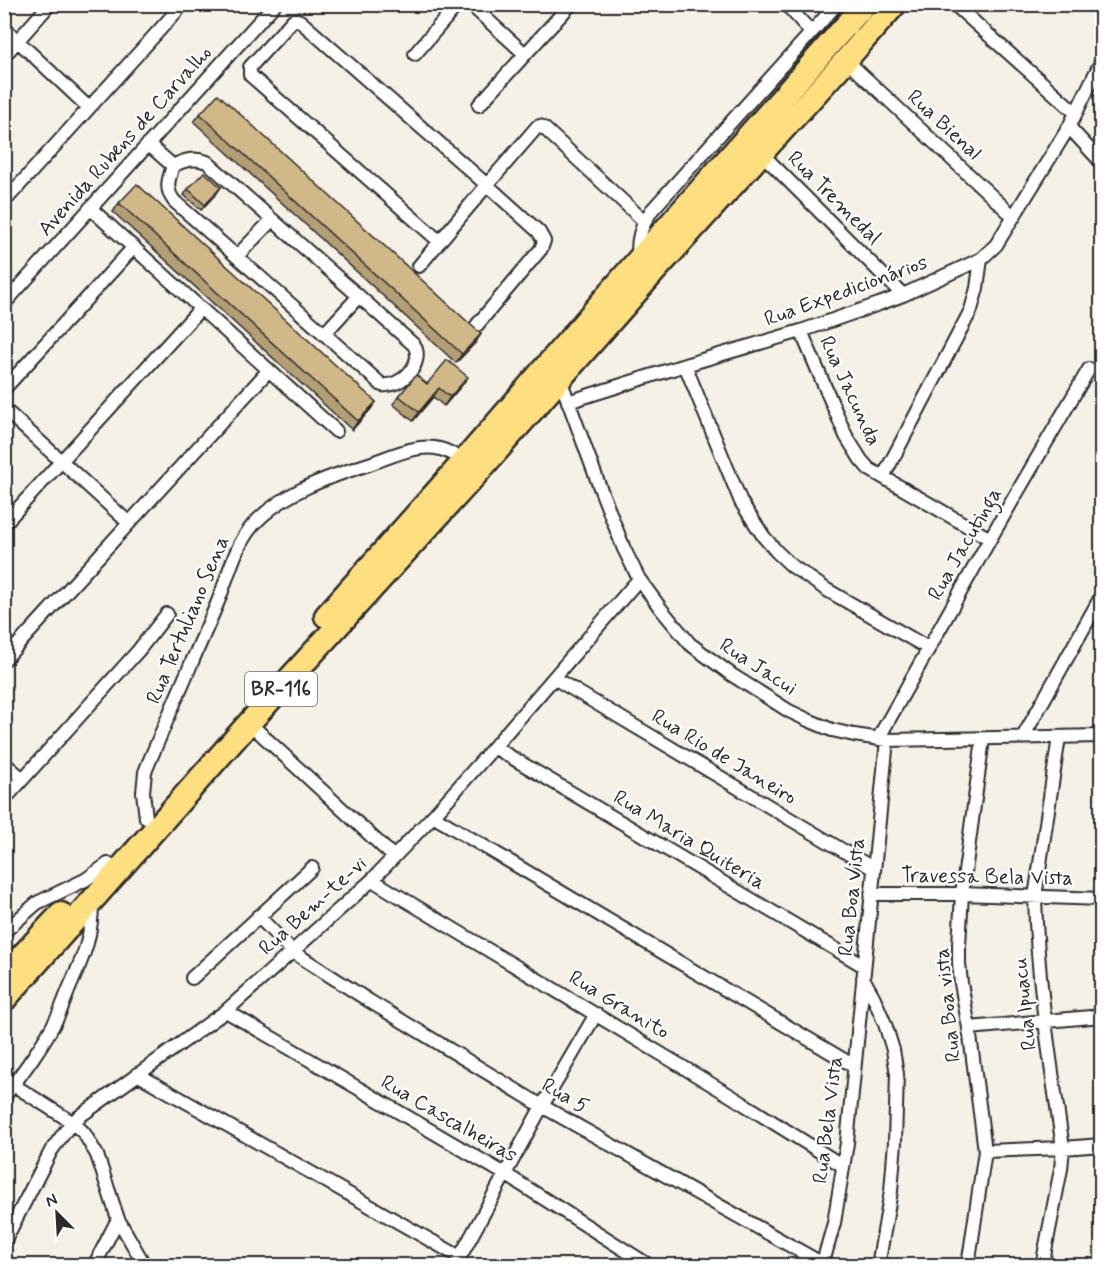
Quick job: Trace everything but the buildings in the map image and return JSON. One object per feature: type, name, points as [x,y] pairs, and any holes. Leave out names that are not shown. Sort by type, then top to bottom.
[{"type":"highway","points":[[560,379],[646,266],[865,4]]},
{"type":"highway","points":[[4,975],[108,864],[146,818],[464,461],[646,266],[762,153],[895,4]]},
{"type":"highway","name":"BR-116","points":[[4,1000],[249,723],[560,379]]},
{"type":"street","points":[[4,56],[50,4]]},
{"type":"street","points":[[4,202],[183,4]]},
{"type":"street","name":"Avenida Rubens de Carvalho","points":[[4,304],[275,4]]},
{"type":"street","points":[[415,54],[458,4]]},
{"type":"street","points":[[470,4],[525,54]]},
{"type":"street","points":[[479,105],[571,4]]},
{"type":"street","points":[[786,4],[812,32]]},
{"type":"street","points":[[646,266],[638,240],[644,220],[837,4]]},
{"type":"street","points":[[954,4],[1076,113]]},
{"type":"street","points":[[439,241],[251,77],[250,67],[292,20],[297,20],[539,232],[544,244],[541,249],[477,325]]},
{"type":"street","points":[[4,28],[89,108]]},
{"type":"street","name":"Rua Bienal","points":[[846,60],[1014,217]]},
{"type":"street","name":"Rua Expedicionários","points":[[568,402],[801,331],[903,295],[981,259],[996,245],[1069,127],[1101,60]]},
{"type":"street","points":[[419,266],[540,126],[644,220]]},
{"type":"street","points":[[1069,127],[1101,163]]},
{"type":"street","points":[[148,144],[173,166]]},
{"type":"street","name":"Rua Tremedal","points":[[762,153],[903,295]]},
{"type":"street","points":[[195,159],[207,162],[272,220],[416,348],[417,359],[401,381],[390,386],[382,385],[174,201],[167,184],[173,166],[195,159]]},
{"type":"street","points":[[90,208],[336,431]]},
{"type":"street","points":[[237,256],[272,220]]},
{"type":"street","points":[[4,389],[134,247]]},
{"type":"street","points":[[883,477],[971,310],[981,259]]},
{"type":"street","points":[[324,334],[359,296]]},
{"type":"street","points":[[4,524],[201,308]]},
{"type":"street","name":"Rua Jacunda","points":[[801,331],[846,436],[861,460],[883,477],[990,539]]},
{"type":"street","points":[[685,365],[741,502],[764,537],[792,566],[827,590],[928,648]]},
{"type":"street","name":"Rua Jacutinga","points":[[883,740],[928,648],[1089,369]]},
{"type":"street","points":[[4,660],[269,370]]},
{"type":"street","name":"Rua Jacui","points":[[560,379],[620,538],[639,579],[690,644],[732,675],[789,711],[808,720],[832,730],[883,740],[1101,736]]},
{"type":"street","points":[[4,409],[129,523]]},
{"type":"street","name":"Rua Tertuliano Sena","points":[[146,818],[143,792],[145,772],[235,557],[252,526],[280,503],[321,481],[413,450],[430,447],[440,449],[464,461]]},
{"type":"street","name":"Rua Bem-te-vi","points":[[4,1242],[47,1158],[72,1122],[226,1011],[372,880],[433,816],[639,579]]},
{"type":"street","points":[[1023,737],[1101,595]]},
{"type":"street","points":[[4,800],[138,651],[167,614]]},
{"type":"street","name":"Rua Rio de Janeiro","points":[[554,678],[874,869]]},
{"type":"street","points":[[249,723],[394,857]]},
{"type":"street","name":"Rua Ipuacu","points":[[1042,1266],[1063,1148],[1045,1021],[1035,924],[1035,897],[1059,738]]},
{"type":"street","name":"Rua Boa vista","points":[[968,1266],[985,1151],[959,963],[962,894],[983,739]]},
{"type":"street","name":"Rua Boa Vista","points":[[878,1266],[891,1191],[897,1074],[885,1024],[864,972],[883,740]]},
{"type":"street","name":"Rua Maria Quiteria","points":[[494,747],[864,972]]},
{"type":"street","points":[[4,763],[23,779]]},
{"type":"street","points":[[433,816],[854,1066]]},
{"type":"street","points":[[4,932],[37,903],[85,880],[108,864]]},
{"type":"street","points":[[192,978],[312,868]]},
{"type":"street","name":"Rua Granito","points":[[372,880],[731,1095],[843,1166]]},
{"type":"street","name":"Travessa Bela Vista","points":[[871,894],[962,894],[1101,899]]},
{"type":"street","points":[[4,1097],[9,1082],[50,1030],[58,1016],[82,960],[92,927],[92,901]]},
{"type":"street","name":"Rua 5","points":[[258,916],[293,952],[371,1002],[542,1106],[822,1265]]},
{"type":"street","name":"Rua Bela Vista","points":[[822,1265],[834,1223],[847,1143],[864,972]]},
{"type":"street","name":"Rua Cascalheiras","points":[[226,1011],[505,1174],[650,1266]]},
{"type":"street","points":[[137,1074],[460,1257],[542,1106],[596,1014]]},
{"type":"street","points":[[969,1028],[1101,1016]]},
{"type":"street","points":[[9,1082],[72,1122],[84,1133],[97,1155],[118,1219],[145,1266]]},
{"type":"street","points":[[985,1151],[1101,1145]]},
{"type":"street","points":[[94,1266],[118,1219]]}]
